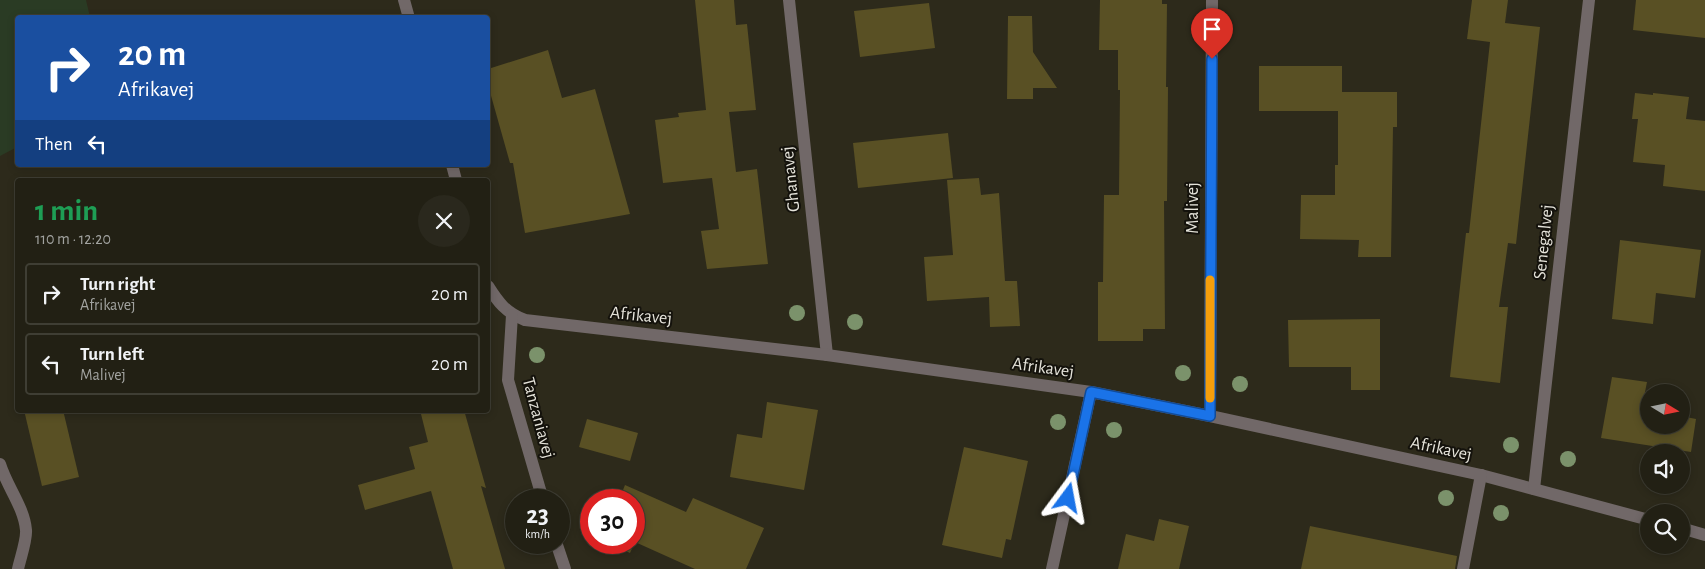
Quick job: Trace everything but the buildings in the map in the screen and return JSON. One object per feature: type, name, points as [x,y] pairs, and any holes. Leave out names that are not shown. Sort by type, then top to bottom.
[{"type":"street","points":[[404,0],[408,15]]},
{"type":"street","name":"Ghanavej","points":[[789,0],[827,354]]},
{"type":"street","name":"Malivej","points":[[1210,416],[1212,0]]},
{"type":"street","name":"Senegalvej","points":[[1534,488],[1589,0]]},
{"type":"street","points":[[490,289],[498,301],[512,315]]},
{"type":"street","name":"Afrikavej","points":[[512,315],[538,323],[827,354],[1091,392],[1481,475],[1640,517]]},
{"type":"street","name":"Tanzaniavej","points":[[512,315],[508,380],[540,489]]},
{"type":"street","points":[[1052,569],[1091,392]]},
{"type":"street","points":[[1,471],[22,512],[27,532],[18,569]]},
{"type":"street","points":[[1462,569],[1481,475]]},
{"type":"street","points":[[1690,531],[1705,535]]},
{"type":"street","points":[[560,554],[565,569]]},
{"type":"green space","points":[[0,0],[86,0],[90,15],[15,15],[15,148],[0,156]]},
{"type":"slow traffic","points":[[1210,280],[1210,398]]},
{"type":"route","points":[[1068,498],[1091,392],[1210,416],[1212,59]]}]
